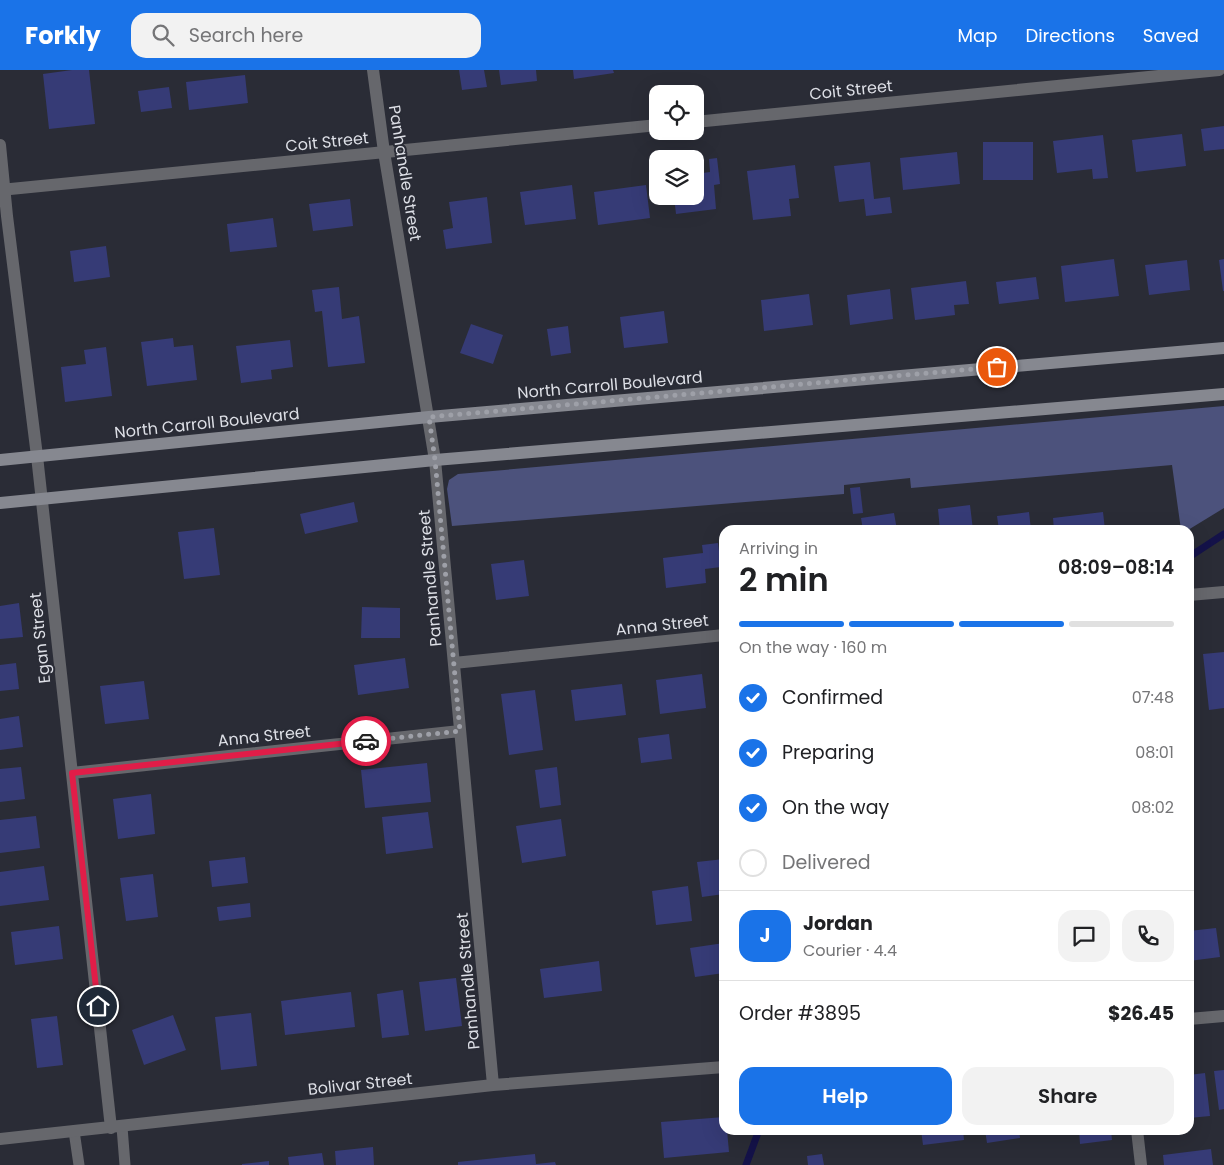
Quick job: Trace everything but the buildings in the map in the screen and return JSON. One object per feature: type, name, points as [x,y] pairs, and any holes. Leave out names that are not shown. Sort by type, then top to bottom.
[{"type":"main road","name":"North Carroll Boulevard","points":[[0,460],[429,417],[1224,348]]},
{"type":"main road","points":[[0,503],[435,460],[1224,394]]},
{"type":"street","name":"Panhandle Street","points":[[373,70],[384,152],[435,460],[493,1085]]},
{"type":"street","name":"Coit Street","points":[[704,121],[1218,70]]},
{"type":"street","name":"Coit Street","points":[[2,190],[649,126]]},
{"type":"street","name":"Egan Street","points":[[0,145],[2,190],[38,456],[41,500],[72,773],[117,1127]]},
{"type":"street","points":[[1194,595],[1224,592]]},
{"type":"street","name":"Anna Street","points":[[454,663],[719,636]]},
{"type":"street","name":"Anna Street","points":[[72,773],[460,731]]},
{"type":"street","points":[[1194,1019],[1224,1016]]},
{"type":"street","name":"Bolivar Street","points":[[0,1139],[493,1085],[719,1067]]},
{"type":"street","points":[[1138,1135],[1141,1165]]},
{"type":"lane","points":[[117,1127],[125,1165]]},
{"type":"lane","points":[[74,1132],[79,1165]]},
{"type":"shaded area","points":[[1224,406],[1224,508],[1194,526],[1180,525],[1172,465],[911,488],[910,478],[844,485],[844,494],[452,526],[447,489],[449,480],[458,474]]},
{"type":"waterway","points":[[1194,554],[1224,534]]},
{"type":"waterway","points":[[746,1165],[757,1135]]},
{"type":"way so far","points":[[366,741],[460,731],[435,460],[429,417],[997,367]]},
{"type":"route","points":[[98,1006],[72,773],[366,741]]}]
